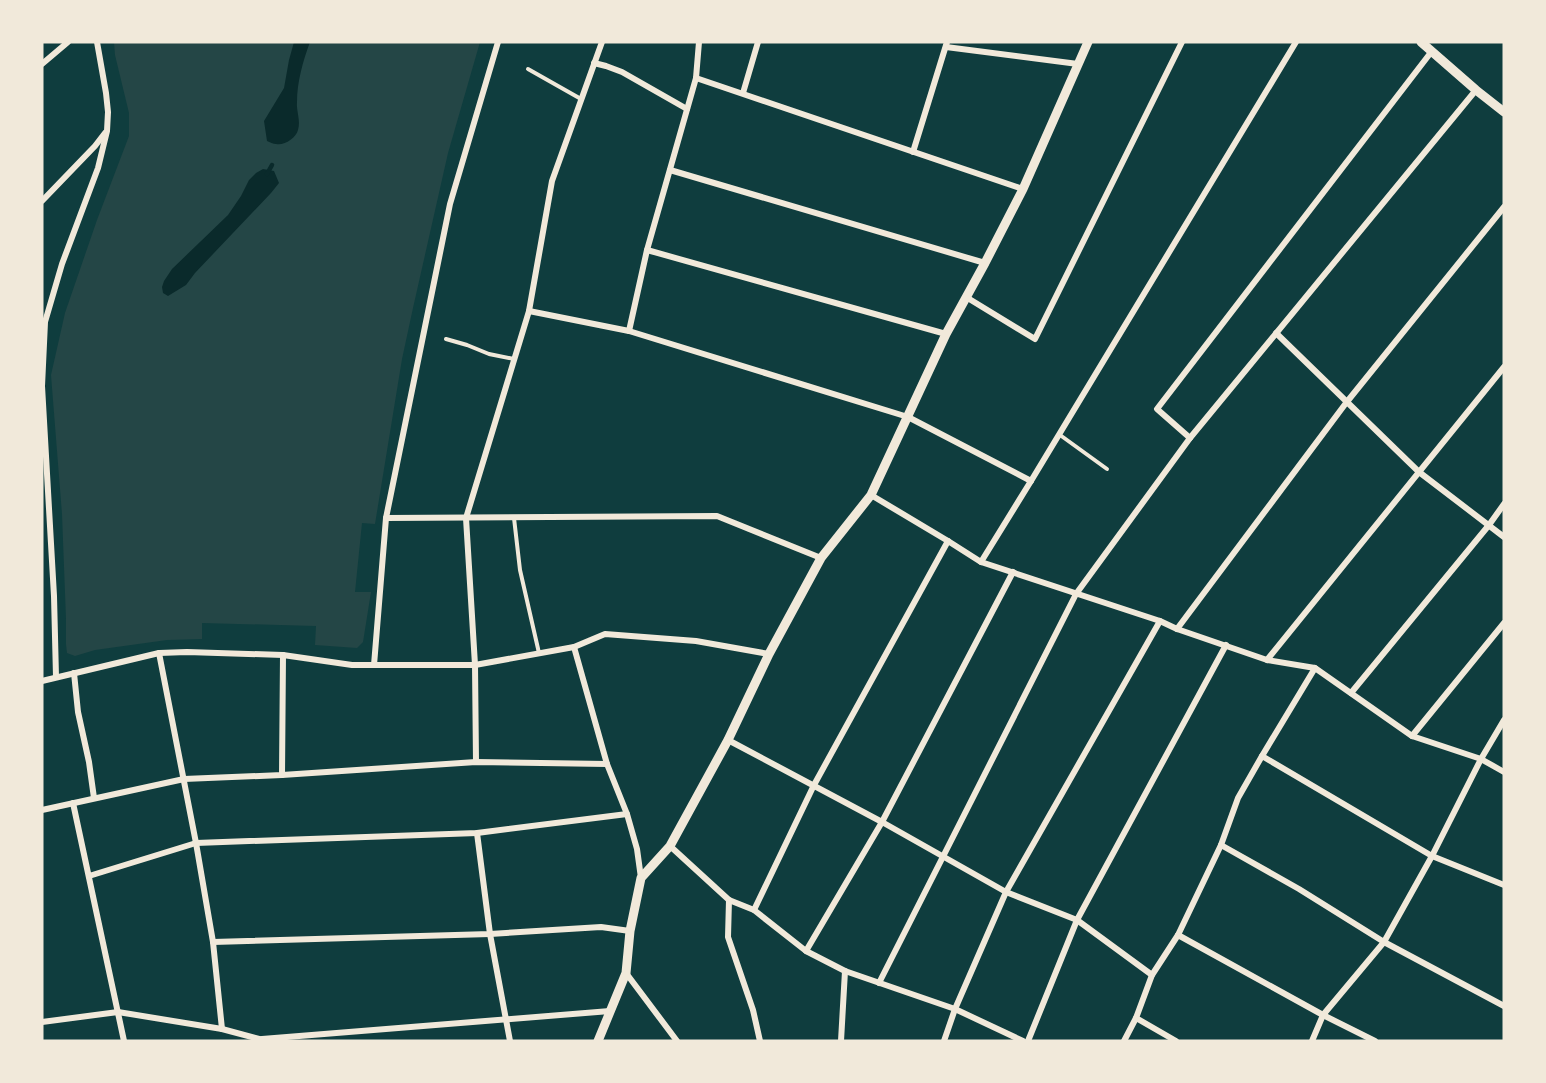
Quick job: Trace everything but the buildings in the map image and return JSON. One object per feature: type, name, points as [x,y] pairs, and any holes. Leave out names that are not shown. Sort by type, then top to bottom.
[{"type":"street","points":[[42,64],[68,42]]},
{"type":"street","points":[[56,677],[54,596],[42,386],[43,325],[62,264],[98,168],[107,131],[106,93],[97,42]]},
{"type":"street","points":[[374,665],[386,518],[450,204],[498,42]]},
{"type":"street","points":[[476,762],[475,665],[466,518],[529,311],[552,181],[602,42]]},
{"type":"street","points":[[629,331],[647,250],[696,78],[699,42]]},
{"type":"street","points":[[743,93],[758,42]]},
{"type":"street","points":[[641,878],[670,846],[728,740],[769,654],[821,558],[871,495],[946,334],[1023,189],[1088,42]]},
{"type":"street","points":[[966,297],[1035,339],[1182,42]]},
{"type":"street","points":[[981,562],[1296,42]]},
{"type":"street","points":[[1422,42],[1504,112]]},
{"type":"street","points":[[913,152],[947,44],[1078,64]]},
{"type":"street","points":[[1190,438],[1157,408],[1432,51]]},
{"type":"street","points":[[594,63],[622,72],[687,109]]},
{"type":"street","points":[[696,78],[1023,189]]},
{"type":"street","points":[[879,983],[1076,594],[1190,438],[1476,90]]},
{"type":"street","points":[[42,201],[107,131]]},
{"type":"street","points":[[670,170],[985,263]]},
{"type":"street","points":[[1177,628],[1346,403],[1504,207]]},
{"type":"street","points":[[647,250],[946,334]]},
{"type":"street","points":[[529,311],[629,331],[908,417],[1031,481]]},
{"type":"street","points":[[1276,333],[1419,472],[1504,537]]},
{"type":"street","points":[[1267,660],[1504,367]]},
{"type":"street","points":[[871,495],[981,562],[1160,621],[1267,660],[1315,668],[1412,736],[1481,759],[1504,772]]},
{"type":"street","points":[[1351,693],[1504,504]]},
{"type":"street","points":[[386,518],[717,516],[821,558]]},
{"type":"street","points":[[754,910],[814,785],[948,541]]},
{"type":"street","points":[[806,951],[882,822],[1013,572]]},
{"type":"street","points":[[944,1041],[955,1009],[1006,892],[1160,621]]},
{"type":"street","points":[[1412,736],[1504,623]]},
{"type":"street","points":[[42,681],[159,653],[283,655],[331,663],[374,665],[475,665],[574,647],[605,634],[696,641],[769,654]]},
{"type":"street","points":[[1028,1041],[1077,920],[1226,645]]},
{"type":"street","points":[[574,647],[607,764],[627,814],[637,849],[641,878],[630,931],[626,973],[598,1041]]},
{"type":"street","points":[[159,653],[213,942],[222,1029]]},
{"type":"street","points":[[282,775],[283,655]]},
{"type":"street","points":[[1124,1041],[1136,1018],[1152,975],[1178,936],[1221,845],[1238,798],[1315,668]]},
{"type":"street","points":[[74,673],[78,712],[94,798]]},
{"type":"street","points":[[1312,1041],[1323,1015],[1383,942],[1432,856],[1481,759],[1504,720]]},
{"type":"street","points":[[728,740],[882,822],[1006,892],[1077,920],[1152,975]]},
{"type":"street","points":[[1262,756],[1432,856],[1504,885]]},
{"type":"street","points":[[42,810],[184,779],[476,762],[607,764]]},
{"type":"street","points":[[73,803],[124,1041]]},
{"type":"street","points":[[89,876],[196,843],[477,833],[627,814]]},
{"type":"street","points":[[477,833],[490,934],[510,1041]]},
{"type":"street","points":[[1221,845],[1299,889],[1383,942],[1504,1006]]},
{"type":"street","points":[[670,846],[729,900],[754,910],[806,951],[845,971],[955,1009],[1023,1041]]},
{"type":"street","points":[[729,900],[728,937],[753,1010],[760,1041]]},
{"type":"street","points":[[213,942],[490,934],[601,927],[630,931]]},
{"type":"street","points":[[1178,936],[1375,1041]]},
{"type":"street","points":[[841,1041],[845,971]]},
{"type":"street","points":[[626,973],[677,1041]]},
{"type":"street","points":[[42,1022],[118,1012],[222,1029],[263,1040],[610,1011]]},
{"type":"street","points":[[1136,1018],[1176,1041]]},
{"type":"lane","points":[[528,69],[581,99]]},
{"type":"lane","points":[[446,339],[514,360]]},
{"type":"lane","points":[[1059,435],[1107,469]]},
{"type":"lane","points":[[514,518],[520,570],[539,653]]},
{"type":"shaded area","points":[[114,42],[480,42],[448,153],[413,308],[402,359],[375,524],[362,523],[355,592],[371,592],[363,642],[357,648],[315,645],[316,626],[202,623],[202,639],[167,640],[95,650],[75,656],[67,653],[62,514],[51,375],[65,313],[129,136],[129,113]]},
{"type":"shaded area","points":[[294,42],[310,42],[298,87],[299,127],[295,136],[289,141],[275,144],[267,141],[264,121],[284,88]]},
{"type":"shaded area","points":[[263,169],[274,171],[279,183],[271,193],[186,285],[168,296],[163,293],[164,281],[172,269],[228,215],[249,180]]},
{"type":"waterway","points":[[267,174],[272,165]]}]
